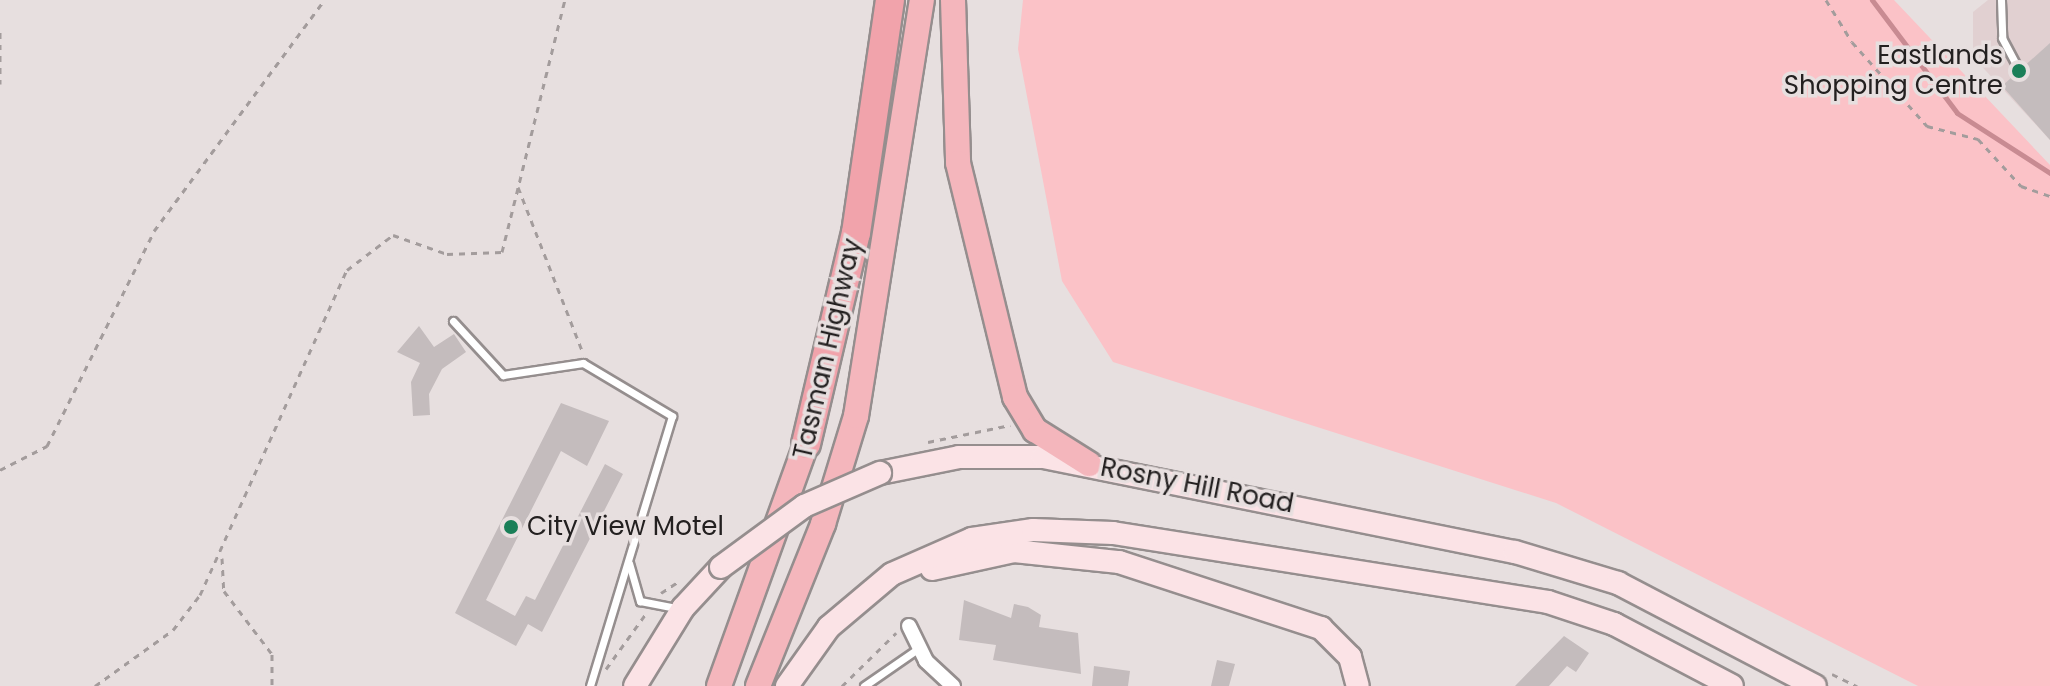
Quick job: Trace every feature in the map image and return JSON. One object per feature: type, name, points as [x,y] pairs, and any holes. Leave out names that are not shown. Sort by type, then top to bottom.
[{"type":"highway","name":"Tasman Highway","points":[[719,686],[806,444],[856,233],[890,0]]},
{"type":"highway","name":"Tasman Highway","points":[[758,686],[823,524],[856,416],[922,0]]},
{"type":"highway","points":[[953,0],[958,163],[1015,397],[1035,430],[1089,464]]},
{"type":"main road","name":"Rosny Hill Road","points":[[635,686],[683,608],[721,567],[804,506],[880,473],[989,454],[1089,464],[1576,568],[1712,628],[1815,686]]},
{"type":"main road","points":[[787,686],[841,614],[916,561],[999,534],[1072,531],[1548,602],[1614,624],[1732,686]]},
{"type":"main road","points":[[804,660],[857,610],[917,575],[986,554],[1047,551],[1119,562],[1308,622],[1342,645],[1358,686]]},
{"type":"main road","points":[[1712,628],[1788,686]]},
{"type":"street","points":[[909,626],[919,648],[953,686]]},
{"type":"lane","points":[[2001,0],[2002,38],[2016,64]]},
{"type":"lane","points":[[453,321],[503,375],[568,361],[592,367],[652,399],[673,419],[590,686]]},
{"type":"lane","points":[[629,561],[640,601],[683,608]]},
{"type":"lane","points":[[864,686],[919,648]]},
{"type":"path","points":[[0,470],[47,446],[154,231],[324,0]]},
{"type":"path","points":[[272,686],[272,654],[224,591],[222,554],[229,520],[290,404],[347,270],[393,235],[447,254],[502,252],[565,0]]},
{"type":"path","points":[[1826,0],[1852,42],[1927,126],[1978,139],[2021,186],[2050,196]]},
{"type":"path","points":[[0,32],[0,84]]},
{"type":"path","points":[[518,187],[570,329],[592,367]]},
{"type":"path","points":[[95,686],[173,630],[222,554]]},
{"type":"path","points":[[842,686],[889,636],[909,626]]},
{"type":"shaded area","points":[[1023,0],[1894,0],[2050,165],[2050,686],[1918,686],[1556,503],[1113,362],[1062,281],[1018,49]]},
{"type":"shaded area","name":"Eastlands Shopping Centre","points":[[1988,0],[2050,0],[2050,140],[1973,57],[1973,12]]},
{"type":"building","points":[[2050,43],[2050,140],[2002,86]]},
{"type":"building","points":[[419,326],[434,347],[454,334],[466,352],[442,369],[429,394],[430,415],[413,416],[411,382],[420,363],[397,352]]},
{"type":"building","name":"City View Motel","points":[[561,403],[609,421],[587,466],[561,451],[486,600],[515,616],[526,596],[535,600],[605,464],[623,474],[542,632],[528,624],[516,646],[455,613]]},
{"type":"building","points":[[964,600],[1011,618],[1014,604],[1028,607],[1041,615],[1039,627],[1078,633],[1081,674],[993,660],[996,645],[959,640]]},
{"type":"building","points":[[1564,636],[1589,653],[1576,672],[1567,666],[1549,686],[1515,686]]},
{"type":"building","points":[[1217,660],[1235,664],[1229,686],[1211,686]]},
{"type":"building","points":[[1094,666],[1130,671],[1128,686],[1092,686]]},
{"type":"waterway","points":[[1872,0],[1957,113],[2050,173]]},
{"type":"place","name":"Eastlands Shopping Centre","points":[[2019,71]]},
{"type":"place","name":"City View Motel","points":[[511,527]]}]
